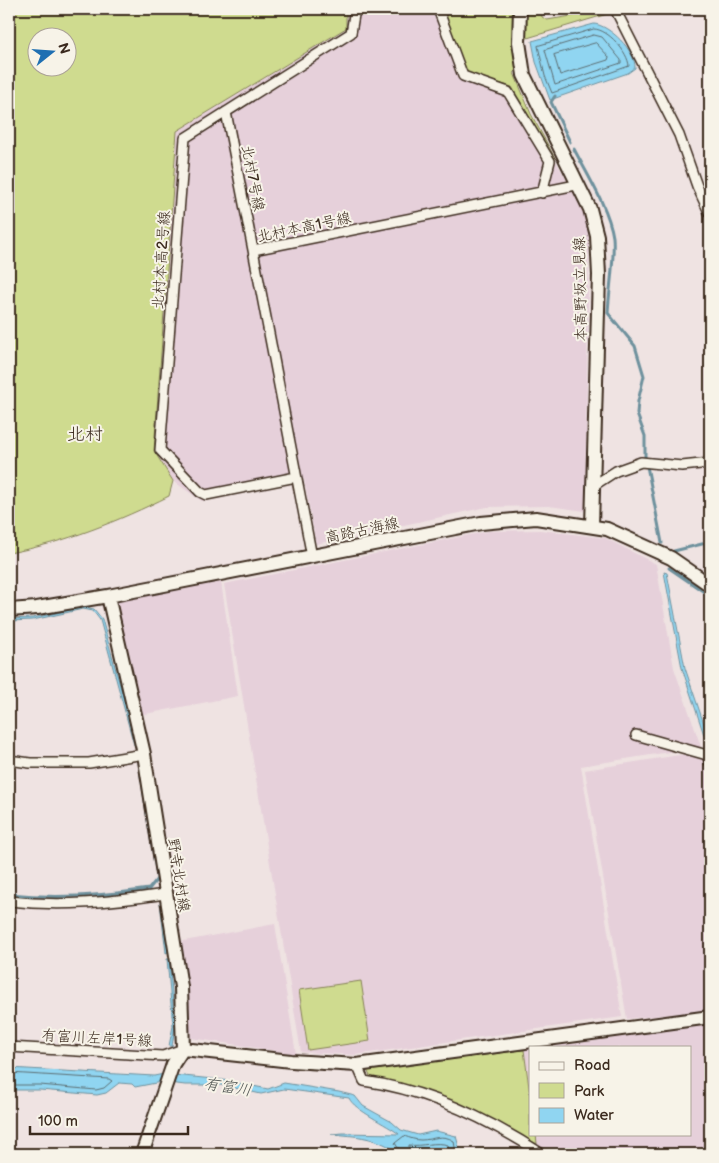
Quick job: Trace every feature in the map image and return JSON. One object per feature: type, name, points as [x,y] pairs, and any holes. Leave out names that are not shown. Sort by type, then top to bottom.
[{"type":"street","name":"北村本高2号線","points":[[296,477],[206,495],[200,492],[160,450],[185,138],[352,33],[355,9]]},
{"type":"street","points":[[438,9],[463,76],[508,92],[550,161],[542,193]]},
{"type":"street","name":"本高野坂立見線","points":[[520,9],[519,42],[524,76],[576,185],[590,208],[597,236],[599,275],[592,526]]},
{"type":"street","points":[[615,9],[679,135],[697,186],[710,214]]},
{"type":"street","name":"北村7号線","points":[[226,112],[253,250]]},
{"type":"street","name":"北村本高1号線","points":[[312,557],[253,250],[576,185]]},
{"type":"street","points":[[593,486],[616,471],[641,462],[682,466],[710,463]]},
{"type":"street","name":"高路古海線","points":[[9,610],[36,608],[108,596],[481,523],[536,518],[606,529],[671,558],[710,585]]},
{"type":"street","name":"野寺北村線","points":[[108,596],[144,754],[181,988],[183,1049]]},
{"type":"street","points":[[636,736],[708,755],[710,763]]},
{"type":"street","points":[[9,760],[30,763],[88,764],[144,754]]},
{"type":"street","points":[[9,901],[61,905],[96,904],[165,894]]},
{"type":"street","points":[[142,1154],[173,1064],[183,1049],[208,1050],[290,1061],[357,1065],[710,1017]]},
{"type":"street","name":"有富川左岸1号線","points":[[9,1047],[163,1056],[183,1049]]},
{"type":"street","points":[[357,1065],[364,1081],[399,1088],[457,1109],[509,1134],[542,1154]]},
{"type":"shaded area","points":[[346,9],[442,9],[504,85],[512,87],[582,206],[589,237],[585,511],[549,506],[487,507],[316,544],[304,479],[202,501],[173,481],[154,451],[177,131],[346,28]]},
{"type":"shaded area","points":[[540,530],[605,538],[656,564],[674,668],[701,747],[581,766],[622,1017],[355,1055],[301,1052],[224,584],[489,531]]},
{"type":"shaded area","points":[[221,582],[238,696],[140,715],[116,602]]},
{"type":"shaded area","points":[[686,754],[703,756],[710,778],[710,1010],[627,1019],[585,770]]},
{"type":"shaded area","points":[[275,924],[296,1054],[191,1038],[179,942]]},
{"type":"shaded area","points":[[710,1025],[710,1154],[551,1154],[537,1144],[536,1136],[692,1136],[692,1046],[557,1046]]},
{"type":"shaded area","points":[[529,1049],[529,1088],[524,1050]]},
{"type":"green space","points":[[9,9],[346,9],[346,28],[177,131],[154,451],[173,481],[169,496],[91,530],[30,549],[9,553]]},
{"type":"green space","points":[[442,9],[514,9],[513,31],[518,66],[514,73],[531,114],[555,161],[512,87],[470,75],[463,69]]},
{"type":"green space","points":[[524,9],[541,9],[542,17],[547,20],[590,13],[589,9],[613,9],[614,12],[524,39]]},
{"type":"green space","points":[[361,981],[370,1041],[308,1050],[299,990]]},
{"type":"green space","points":[[524,1050],[529,1088],[529,1136],[536,1136],[537,1144],[450,1102],[371,1078],[367,1070]]},
{"type":"water","points":[[594,24],[607,29],[620,40],[631,54],[635,68],[628,73],[550,100],[536,62],[532,41]]},
{"type":"water","points":[[664,572],[667,573],[685,668],[710,742],[710,753],[682,668]]},
{"type":"water","points":[[84,607],[94,609],[102,619],[136,744],[134,745],[100,620],[93,611],[83,609],[33,620],[9,621],[9,619],[33,618]]},
{"type":"water","points":[[138,763],[140,763],[159,882],[157,883]]},
{"type":"water","points":[[162,902],[168,952],[166,953],[160,903]]},
{"type":"water","points":[[167,959],[169,959],[175,1026],[172,1046],[169,1046],[173,1026]]},
{"type":"water","name":"有富川","points":[[9,1068],[154,1076],[164,1074],[223,1080],[268,1089],[284,1083],[339,1092],[355,1096],[363,1106],[392,1122],[401,1130],[418,1135],[436,1131],[456,1136],[460,1151],[463,1154],[400,1154],[376,1141],[331,1134],[399,1134],[357,1107],[349,1098],[284,1089],[261,1094],[221,1085],[185,1085],[161,1082],[135,1087],[132,1084],[119,1083],[106,1093],[97,1095],[40,1090],[9,1090]]},
{"type":"waterway","points":[[555,96],[551,102],[570,142]]},
{"type":"waterway","points":[[574,149],[597,192],[611,226],[613,254],[608,313],[635,346],[644,376],[637,414],[645,436],[645,460]]},
{"type":"waterway","points":[[647,466],[662,543]]},
{"type":"waterway","points":[[674,551],[710,542]]},
{"type":"waterway","points":[[669,568],[710,596]]},
{"type":"waterway","points":[[9,894],[79,896],[114,893],[149,889],[157,879]]},
{"type":"district","name":"北村","points":[[85,434]]}]
